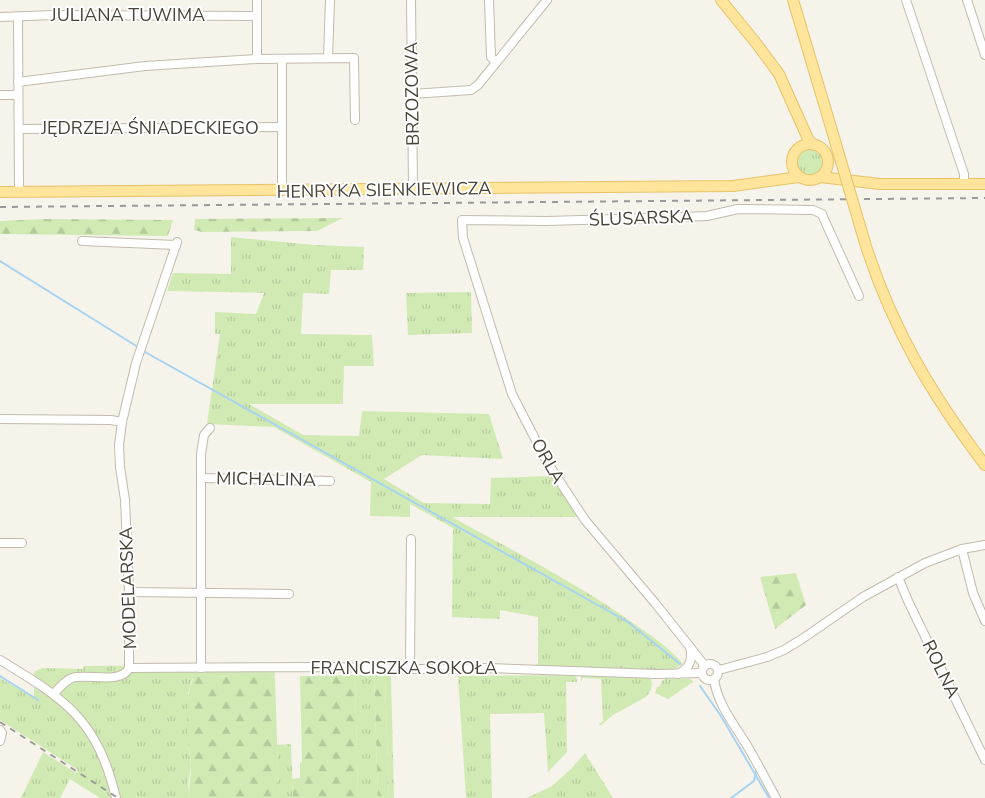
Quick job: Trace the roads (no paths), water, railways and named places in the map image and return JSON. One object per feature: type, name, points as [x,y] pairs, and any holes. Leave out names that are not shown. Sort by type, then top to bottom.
[{"type":"main road","points":[[721,0],[771,62],[788,92],[809,140],[822,150],[831,168],[849,180]]},
{"type":"main road","points":[[794,0],[865,242],[889,310],[917,366],[939,402],[985,465]]},
{"type":"main road","points":[[796,112],[800,143],[798,149]]},
{"type":"main road","points":[[814,145],[805,145],[793,155],[794,171],[799,177],[807,180],[820,177],[880,184],[985,184]]},
{"type":"main road","points":[[820,177],[825,171],[828,162]]},
{"type":"main road","name":"HENRYKA SIENKIEWICZA","points":[[768,181],[785,171],[792,163]]},
{"type":"main road","name":"HENRYKA SIENKIEWICZA","points":[[0,192],[732,186],[799,177]]},
{"type":"street","points":[[257,0],[257,59]]},
{"type":"street","points":[[328,58],[330,0]]},
{"type":"street","name":"BRZOZOWA","points":[[410,0],[413,188]]},
{"type":"street","points":[[489,0],[491,57],[496,63]]},
{"type":"street","points":[[412,94],[471,90],[478,85],[547,0]]},
{"type":"street","points":[[906,0],[964,174],[964,184]]},
{"type":"street","points":[[967,0],[985,55]]},
{"type":"street","name":"JULIANA TUWIMA","points":[[0,17],[54,14],[256,16]]},
{"type":"street","points":[[18,17],[19,192]]},
{"type":"street","points":[[18,82],[145,66],[257,59],[354,58],[355,120]]},
{"type":"street","points":[[282,59],[282,191]]},
{"type":"street","points":[[0,95],[18,95]]},
{"type":"street","name":"JĘDRZEJA ŚNIADECKIEGO","points":[[19,129],[281,127]]},
{"type":"street","name":"ŚLUSARSKA","points":[[462,220],[684,218],[706,216],[738,209],[814,210],[818,211],[824,219],[859,296]]},
{"type":"street","name":"ORLA","points":[[462,220],[463,238],[512,394],[546,462],[585,520],[690,646],[703,669]]},
{"type":"street","name":"MODELARSKA","points":[[54,694],[65,682],[71,679],[81,676],[118,677],[125,675],[129,668],[129,592],[125,500],[119,445],[122,422],[136,363],[177,244],[82,241]]},
{"type":"street","points":[[0,419],[111,420],[122,422]]},
{"type":"street","name":"MICHALINA","points":[[201,668],[201,454],[204,435],[210,428]]},
{"type":"street","name":"MICHALINA","points":[[201,478],[330,481]]},
{"type":"street","points":[[410,539],[410,669]]},
{"type":"street","points":[[0,543],[22,543]]},
{"type":"street","points":[[776,798],[758,764],[724,709],[716,690],[714,679],[719,670],[767,657],[784,650],[863,597],[898,577],[925,563],[962,549],[985,544]]},
{"type":"street","points":[[962,549],[973,592],[985,621]]},
{"type":"street","name":"ROLNA","points":[[898,577],[985,760]]},
{"type":"street","points":[[129,592],[289,594]]},
{"type":"street","points":[[678,674],[683,671],[690,661],[692,656],[690,646]]},
{"type":"street","points":[[0,660],[54,694],[73,710],[90,730],[104,759],[116,798]]},
{"type":"street","points":[[714,679],[706,679],[703,669],[712,664],[719,670]]},
{"type":"street","name":"FRANCISZKA SOKOŁA","points":[[129,668],[490,668],[678,674],[703,669]]},
{"type":"waterway","points":[[0,261],[138,347]]},
{"type":"waterway","points":[[145,352],[628,622],[680,664]]},
{"type":"waterway","points":[[0,676],[38,700]]},
{"type":"waterway","points":[[700,686],[721,716],[769,798]]},
{"type":"waterway","points":[[731,798],[754,781],[756,772]]},
{"type":"railway","points":[[0,207],[985,198]]},
{"type":"railway","points":[[0,722],[118,798]]}]
